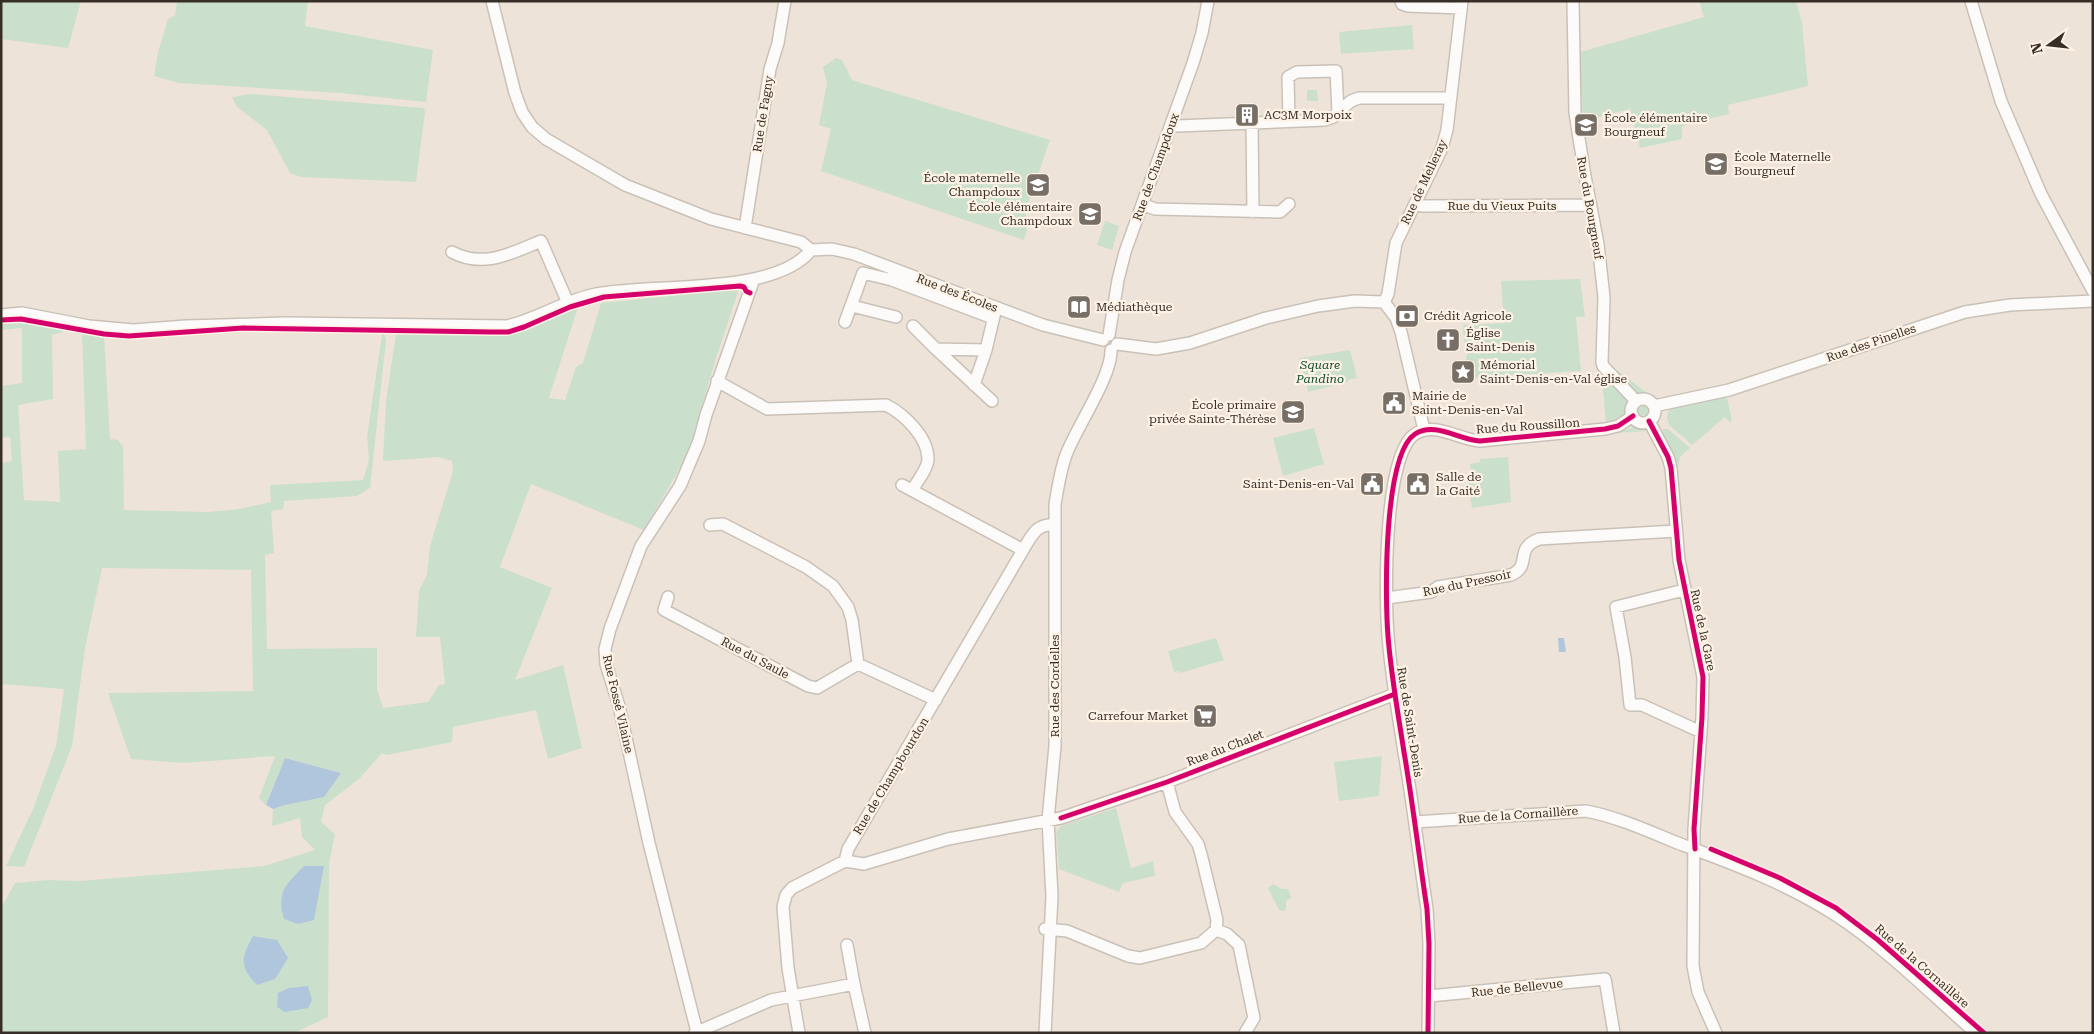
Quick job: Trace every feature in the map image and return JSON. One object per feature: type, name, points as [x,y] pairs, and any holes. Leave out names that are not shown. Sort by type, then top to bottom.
[{"type":"street","points":[[1,315],[22,313],[89,326],[133,330],[186,326],[286,323],[507,326],[520,323],[595,294],[614,291],[685,287],[754,279],[777,274],[794,266],[812,250],[801,242],[711,219],[625,185],[577,159],[546,139],[532,127],[522,112],[514,93],[492,1]]},
{"type":"street","name":"Rue de Fagny","points":[[745,228],[770,69],[778,43],[785,1]]},
{"type":"street","name":"Rue de Champdoux","points":[[1106,338],[1119,275],[1130,238],[1144,205],[1202,34],[1208,1]]},
{"type":"street","points":[[1401,1],[1402,4],[1408,6],[1461,4]]},
{"type":"street","name":"Rue du Bourgneuf","points":[[1573,1],[1575,113],[1598,244],[1604,297],[1602,362],[1603,366],[1636,401]]},
{"type":"street","points":[[1972,1],[2002,101],[2041,194],[2093,291]]},
{"type":"street","name":"Rue de Melleray","points":[[1384,302],[1388,294],[1396,243],[1442,148],[1447,130],[1461,4]]},
{"type":"street","points":[[1289,121],[1288,77],[1297,72],[1336,71],[1338,112]]},
{"type":"street","points":[[1172,124],[1325,120],[1334,117],[1351,101],[1359,98],[1450,98]]},
{"type":"street","points":[[1252,123],[1253,212]]},
{"type":"street","points":[[1144,205],[1155,209],[1280,212],[1289,204]]},
{"type":"street","name":"Rue du Vieux Puits","points":[[1415,204],[1422,206],[1591,205]]},
{"type":"street","points":[[452,252],[464,258],[499,258],[542,241],[568,303]]},
{"type":"street","name":"Rue des Écoles","points":[[812,250],[832,249],[854,254],[894,275],[994,313],[1106,338]]},
{"type":"street","points":[[845,322],[863,273],[894,275]]},
{"type":"street","name":"Rue Fossé Vilaine","points":[[696,1032],[649,843],[620,706],[606,664],[605,649],[610,629],[641,546],[680,486],[699,441],[754,279]]},
{"type":"street","points":[[1106,338],[1116,337],[1114,347],[1156,349],[1190,343],[1266,318],[1318,306],[1355,301],[1384,302],[1396,318],[1401,332],[1424,430]]},
{"type":"street","name":"Rue des Pinelles","points":[[1654,406],[1729,390],[1965,312],[2010,305],[2093,301]]},
{"type":"street","points":[[852,306],[860,310],[896,317]]},
{"type":"street","points":[[974,385],[986,350],[994,313]]},
{"type":"street","points":[[913,326],[992,401]]},
{"type":"street","name":"Rue des Cordelles","points":[[1045,1033],[1048,929],[1052,896],[1048,820],[1055,746],[1055,525],[1058,485],[1066,456],[1098,389],[1114,347]]},
{"type":"street","points":[[936,349],[986,350]]},
{"type":"street","points":[[718,381],[767,409],[886,405],[892,408],[921,435],[928,460],[907,487],[1023,550]]},
{"type":"street","points":[[1647,399],[1654,406],[1655,413],[1648,421],[1641,422],[1633,416],[1631,409],[1636,401],[1647,399]]},
{"type":"street","name":"Rue du Roussillon","points":[[1424,430],[1440,430],[1470,441],[1488,440],[1605,429],[1618,426],[1633,416]]},
{"type":"street","name":"Rue de la Gare","points":[[1648,421],[1668,457],[1671,468],[1676,532],[1684,590],[1702,677],[1701,732],[1694,829],[1693,966],[1698,992],[1716,1033]]},
{"type":"street","name":"Rue de Saint-Denis","points":[[1424,430],[1410,439],[1396,472],[1390,506],[1386,598],[1387,634],[1394,694],[1415,822],[1427,918],[1428,1033]]},
{"type":"street","points":[[710,525],[723,524],[806,568],[833,586],[848,608],[852,620],[858,664],[936,700]]},
{"type":"street","name":"Rue de Champbourdon","points":[[845,861],[848,849],[1023,550],[1038,528],[1046,524],[1055,525]]},
{"type":"street","name":"Rue du Pressoir","points":[[1386,598],[1431,592],[1438,587],[1519,572],[1523,565],[1523,552],[1526,547],[1539,539],[1676,532]]},
{"type":"street","points":[[1684,590],[1616,607],[1625,657],[1630,705],[1642,705],[1701,732]]},
{"type":"street","name":"Rue du Saule","points":[[668,597],[664,610],[808,686],[817,688],[858,664]]},
{"type":"street","name":"Rue du Chalet","points":[[845,861],[864,864],[948,839],[1061,818],[1167,782],[1394,694]]},
{"type":"street","points":[[1048,929],[1067,931],[1128,956],[1140,958],[1200,944],[1216,930],[1217,920],[1198,844],[1175,812],[1167,782]]},
{"type":"street","name":"Rue de la Cornaillère","points":[[1415,822],[1586,810],[1695,849],[1769,878],[1836,915],[1885,954],[1976,1033]]},
{"type":"street","points":[[800,1033],[792,996],[782,907],[786,895],[792,888],[845,861]]},
{"type":"street","points":[[1216,930],[1227,934],[1239,945],[1254,1018],[1245,1033]]},
{"type":"street","points":[[847,945],[865,1033]]},
{"type":"street","name":"Rue de Bellevue","points":[[1429,996],[1605,979],[1614,1033]]},
{"type":"street","points":[[696,1032],[771,1000],[854,984]]},
{"type":"green space","points":[[1,1],[81,1],[68,48],[1,39]]},
{"type":"green space","points":[[177,1],[308,1],[305,26],[433,50],[426,102],[339,93],[179,83],[154,76],[158,52],[168,19],[175,15]]},
{"type":"green space","points":[[1699,1],[1796,1],[1802,23],[1808,86],[1728,105],[1729,114],[1682,126],[1682,139],[1640,148],[1630,109],[1583,121],[1580,52],[1704,17]]},
{"type":"green space","points":[[1412,25],[1414,49],[1341,54],[1339,32]]},
{"type":"green space","points":[[836,58],[842,60],[852,80],[1050,140],[1025,212],[1028,226],[1024,240],[821,171],[831,129],[819,125],[827,83],[823,67]]},
{"type":"green space","points":[[1307,90],[1317,90],[1318,101],[1307,101]]},
{"type":"green space","points":[[250,94],[424,108],[416,182],[301,177],[290,173],[267,130],[237,107],[232,97]]},
{"type":"green space","points":[[1105,221],[1119,226],[1112,250],[1097,245]]},
{"type":"green space","points":[[1580,279],[1585,317],[1576,317],[1581,371],[1468,378],[1466,356],[1468,353],[1465,348],[1463,325],[1504,323],[1501,281]]},
{"type":"green space","points":[[739,289],[716,358],[688,454],[644,530],[531,484],[500,567],[552,588],[515,680],[563,665],[582,748],[548,759],[536,710],[453,727],[452,742],[387,755],[382,753],[359,779],[325,805],[321,822],[335,834],[329,864],[328,1017],[294,1033],[1,1033],[1,908],[15,883],[48,880],[79,881],[264,866],[315,850],[302,837],[300,818],[272,826],[273,809],[285,805],[341,773],[285,758],[266,805],[259,798],[275,756],[183,763],[131,759],[108,693],[253,691],[251,570],[102,568],[85,648],[72,746],[24,867],[6,866],[33,809],[56,746],[64,689],[1,684],[1,463],[12,461],[10,437],[1,438],[1,386],[22,383],[22,328],[1,330],[1,323],[24,323],[63,329],[63,332],[52,335],[53,399],[18,405],[24,500],[60,502],[58,451],[86,449],[82,333],[104,337],[110,439],[118,440],[123,447],[124,510],[208,512],[239,509],[271,502],[270,485],[363,480],[369,460],[367,437],[382,335],[384,333],[386,340],[370,488],[357,496],[284,501],[283,509],[271,511],[274,553],[265,555],[267,649],[377,648],[377,689],[383,708],[428,702],[439,685],[445,684],[440,637],[416,637],[419,591],[427,575],[430,546],[453,471],[452,461],[439,457],[383,461],[386,401],[396,334],[497,335],[523,331],[578,307],[549,398],[565,400],[576,367],[583,363],[601,303]]},
{"type":"green space","name":"Square Pandino","points":[[1350,350],[1357,378],[1308,392],[1300,358]]},
{"type":"green space","points":[[1617,370],[1651,396],[1637,394],[1614,372]]},
{"type":"green space","points":[[1602,379],[1607,379],[1626,397],[1628,405],[1625,413],[1613,421],[1606,422]]},
{"type":"green space","points":[[1724,397],[1727,398],[1732,420],[1730,423],[1725,417],[1692,445],[1669,425],[1667,417],[1669,409]]},
{"type":"green space","points":[[1643,404],[1649,410],[1643,416],[1637,410]]},
{"type":"green space","points":[[1636,426],[1644,427],[1646,431],[1617,433]]},
{"type":"green space","points":[[1314,428],[1324,464],[1283,476],[1273,438]]},
{"type":"green space","points":[[1668,429],[1690,448],[1680,457],[1678,467],[1676,468],[1674,457],[1662,431]]},
{"type":"green space","points":[[1508,457],[1511,502],[1472,508],[1467,476],[1471,475],[1470,464],[1480,462],[1480,459]]},
{"type":"green space","points":[[1216,638],[1224,660],[1180,673],[1179,671],[1174,672],[1168,651]]},
{"type":"green space","points":[[1382,756],[1379,796],[1339,801],[1334,762]]},
{"type":"green space","points":[[1116,808],[1131,868],[1153,861],[1155,876],[1123,883],[1119,892],[1059,869],[1056,832],[1061,826]]},
{"type":"green space","points":[[1273,884],[1282,889],[1288,889],[1291,898],[1286,901],[1286,910],[1284,911],[1279,910],[1268,888]]},
{"type":"water","points":[[1558,638],[1564,638],[1566,652],[1559,652]]},
{"type":"water","points":[[285,758],[341,773],[324,797],[273,809],[266,805]]},
{"type":"water","points":[[304,866],[324,866],[314,920],[298,924],[284,919],[281,902],[284,889]]},
{"type":"water","points":[[253,936],[277,940],[288,958],[275,979],[257,985],[247,972],[244,962],[246,950]]},
{"type":"water","points":[[308,986],[312,1000],[308,1008],[285,1012],[277,1007],[278,993],[289,988]]},
{"type":"cycle path","points":[[1,320],[21,319],[104,334],[129,336],[243,328],[508,332],[570,307],[604,297],[740,286],[750,293]]},
{"type":"cycle path","points":[[1428,1033],[1429,944],[1427,909],[1388,636],[1386,592],[1388,529],[1397,469],[1405,447],[1415,434],[1431,429],[1480,441],[1605,429],[1618,426],[1633,416]]},
{"type":"cycle path","points":[[1649,421],[1668,457],[1671,468],[1679,560],[1703,677],[1694,829],[1695,849]]},
{"type":"cycle path","points":[[1061,818],[1167,782],[1395,694]]},
{"type":"cycle path","points":[[1711,849],[1780,878],[1836,908],[1878,940],[1984,1033]]},
{"type":"place","name":"AC3M Morpoix","points":[[1247,115]]},
{"type":"place","name":"École élémentaire Bourgneuf","points":[[1586,125]]},
{"type":"place","name":"École Maternelle Bourgneuf","points":[[1716,164]]},
{"type":"place","name":"École maternelle Champdoux","points":[[1038,185]]},
{"type":"place","name":"École élémentaire Champdoux","points":[[1090,214]]},
{"type":"place","name":"Médiathèque","points":[[1079,307]]},
{"type":"place","name":"Crédit Agricole","points":[[1407,316]]},
{"type":"place","name":"Église Saint-Denis","points":[[1448,340]]},
{"type":"place","name":"Mémorial Saint-Denis-en-Val église","points":[[1463,372]]},
{"type":"place","name":"Mairie de Saint-Denis-en-Val","points":[[1394,403]]},
{"type":"place","name":"École primaire privée Sainte-Thérèse","points":[[1293,412]]},
{"type":"place","name":"Saint-Denis-en-Val","points":[[1372,484]]},
{"type":"place","name":"Salle de la Gaité","points":[[1418,484]]},
{"type":"place","name":"Carrefour Market","points":[[1205,716]]}]
